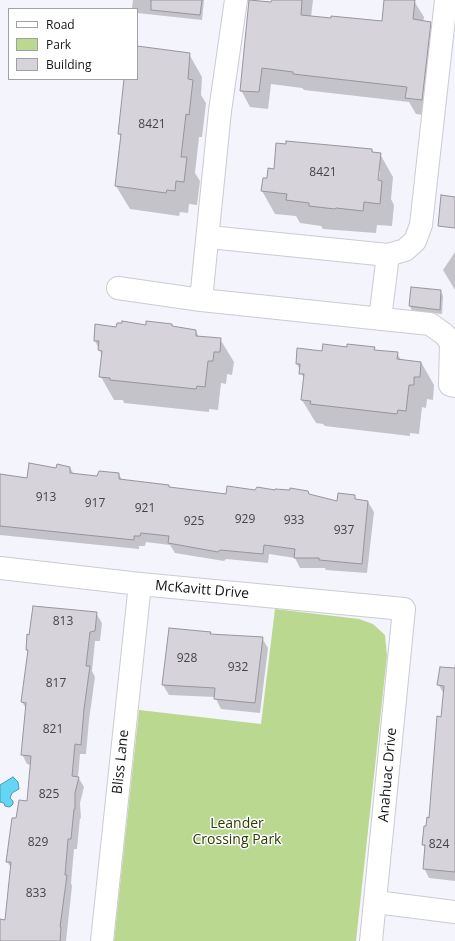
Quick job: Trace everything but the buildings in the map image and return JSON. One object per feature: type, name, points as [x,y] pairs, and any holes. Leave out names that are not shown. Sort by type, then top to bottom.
[{"type":"street","points":[[201,300],[209,237],[220,111],[236,0]]},
{"type":"street","points":[[209,237],[388,255],[405,250],[415,241],[421,225],[447,61],[446,0]]},
{"type":"street","points":[[380,319],[388,255]]},
{"type":"street","points":[[118,288],[201,300],[430,324],[444,334],[451,342],[450,385],[455,386]]},
{"type":"street","name":"McKavitt Drive","points":[[0,568],[140,584],[404,609]]},
{"type":"street","name":"Bliss Lane","points":[[102,941],[140,584]]},
{"type":"street","name":"Anahuac Drive","points":[[371,941],[404,609]]},
{"type":"street","points":[[376,902],[455,912]]},
{"type":"green space","name":"Leander Crossing Park","points":[[275,609],[359,619],[373,624],[385,635],[387,656],[356,941],[114,941],[139,710],[261,724]]},
{"type":"water","points":[[13,777],[18,782],[19,789],[12,793],[10,798],[13,801],[13,804],[9,807],[0,802],[0,785]]}]
